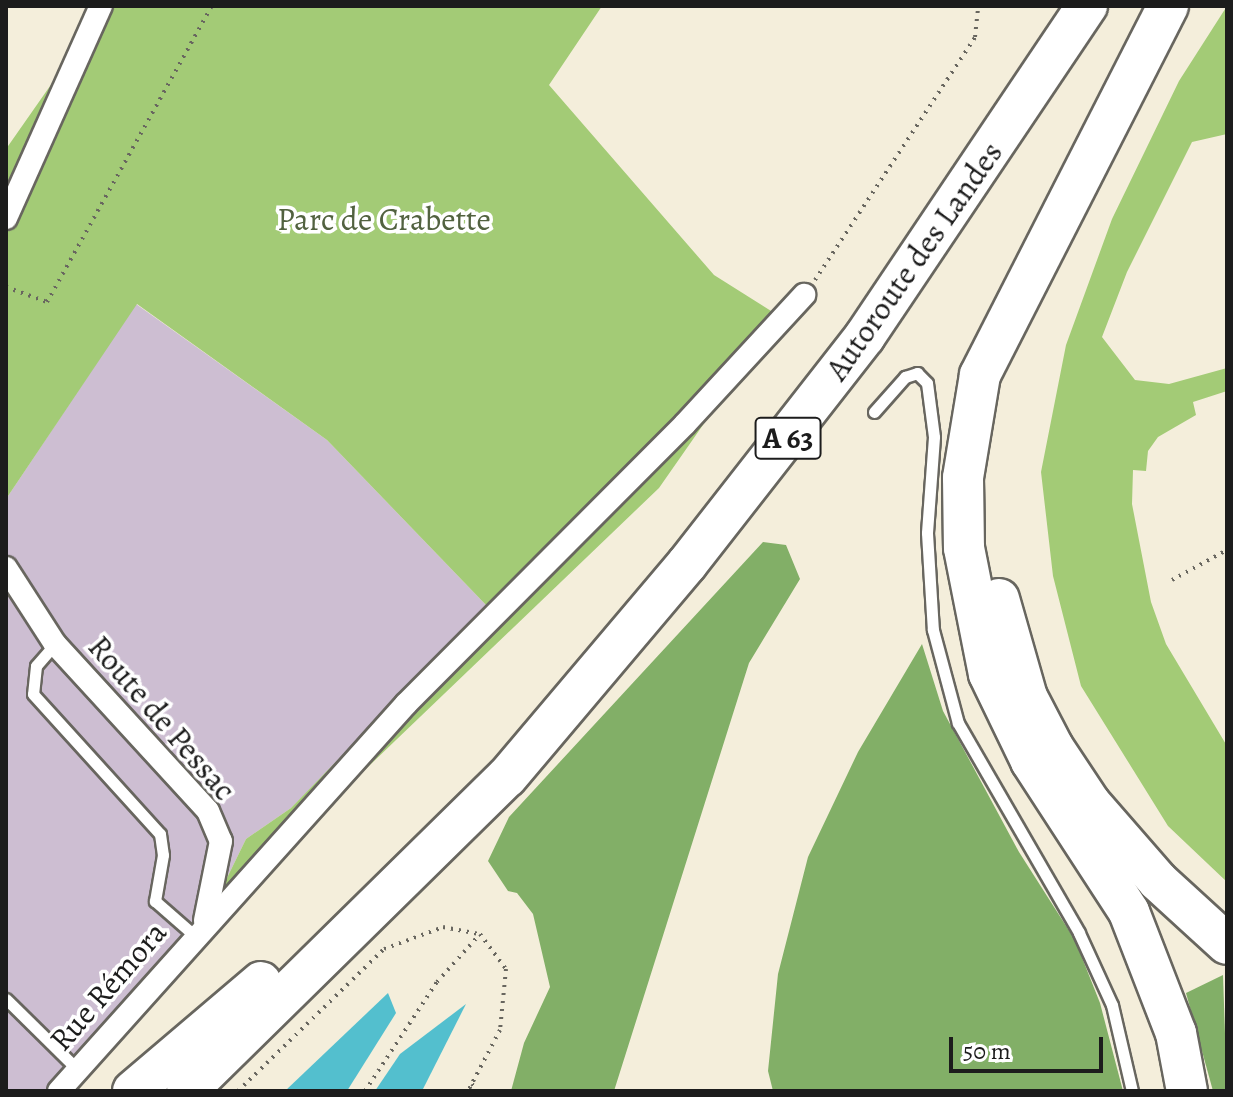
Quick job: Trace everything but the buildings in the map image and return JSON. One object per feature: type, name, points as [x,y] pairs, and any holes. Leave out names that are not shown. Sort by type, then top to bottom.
[{"type":"highway","name":"Autoroute des Landes","points":[[607,655],[751,486],[865,336],[1087,6]]},
{"type":"highway","points":[[1168,6],[1119,95],[1014,314],[980,375],[963,478],[973,604],[989,674],[1007,716],[1129,912],[1176,1033],[1187,1091]]},
{"type":"highway","points":[[1014,314],[993,432],[989,526],[996,586],[1027,697],[1090,803],[1158,881],[1227,944]]},
{"type":"highway","points":[[133,1091],[294,952],[607,655]]},
{"type":"highway","points":[[187,1091],[507,777],[607,655]]},
{"type":"street","points":[[6,218],[101,6]]},
{"type":"street","name":"Rue Rémora","points":[[59,1091],[199,929],[406,704],[685,424],[804,295]]},
{"type":"street","name":"Route de Pessac","points":[[6,568],[13,595],[208,811],[221,841],[199,929]]},
{"type":"lane","points":[[874,412],[905,377],[917,373],[927,383],[934,437],[927,533],[933,630],[958,723],[1079,933],[1112,1005],[1132,1091]]},
{"type":"lane","points":[[55,644],[36,666],[33,694],[160,834],[163,855],[155,901],[199,929]]},
{"type":"lane","points":[[6,999],[78,1070]]},
{"type":"path","points":[[6,287],[47,302],[212,6]]},
{"type":"path","points":[[804,295],[975,37],[978,6]]},
{"type":"path","points":[[1172,580],[1227,550]]},
{"type":"path","points":[[238,1091],[384,949],[443,927],[480,934],[506,969],[500,1030],[468,1091]]},
{"type":"path","points":[[365,1091],[437,982],[480,934]]},
{"type":"path","points":[[472,1084],[478,1091]]},
{"type":"shaded area","points":[[136,304],[327,440],[488,607],[291,808],[246,839],[205,923],[59,1091],[6,1091],[6,499]]},
{"type":"green space","name":"Parc de Crabette","points":[[106,6],[602,6],[549,85],[714,275],[779,316],[659,488],[205,923],[246,839],[291,808],[487,606],[327,440],[137,304],[6,499],[6,149]]},
{"type":"green space","points":[[1227,6],[1227,134],[1192,142],[1127,272],[1102,337],[1135,380],[1169,384],[1227,368],[1227,391],[1193,402],[1196,415],[1158,437],[1148,451],[1146,471],[1133,470],[1132,504],[1151,602],[1166,644],[1227,746],[1227,882],[1168,826],[1081,686],[1053,576],[1041,472],[1066,345],[1112,219],[1179,81]]},
{"type":"green space","points":[[763,542],[786,545],[800,579],[749,663],[614,1091],[511,1091],[524,1043],[550,987],[533,914],[517,893],[508,891],[488,861],[509,817]]},
{"type":"green space","points":[[922,644],[943,711],[1019,852],[1075,940],[1100,1003],[1123,1091],[773,1091],[768,1071],[778,974],[808,857],[858,752]]},
{"type":"green space","points":[[1223,975],[1227,1091],[1213,1091],[1186,993]]},
{"type":"water","points":[[388,993],[396,1013],[347,1091],[285,1091]]},
{"type":"water","points":[[466,1004],[422,1091],[375,1091],[400,1054]]}]
